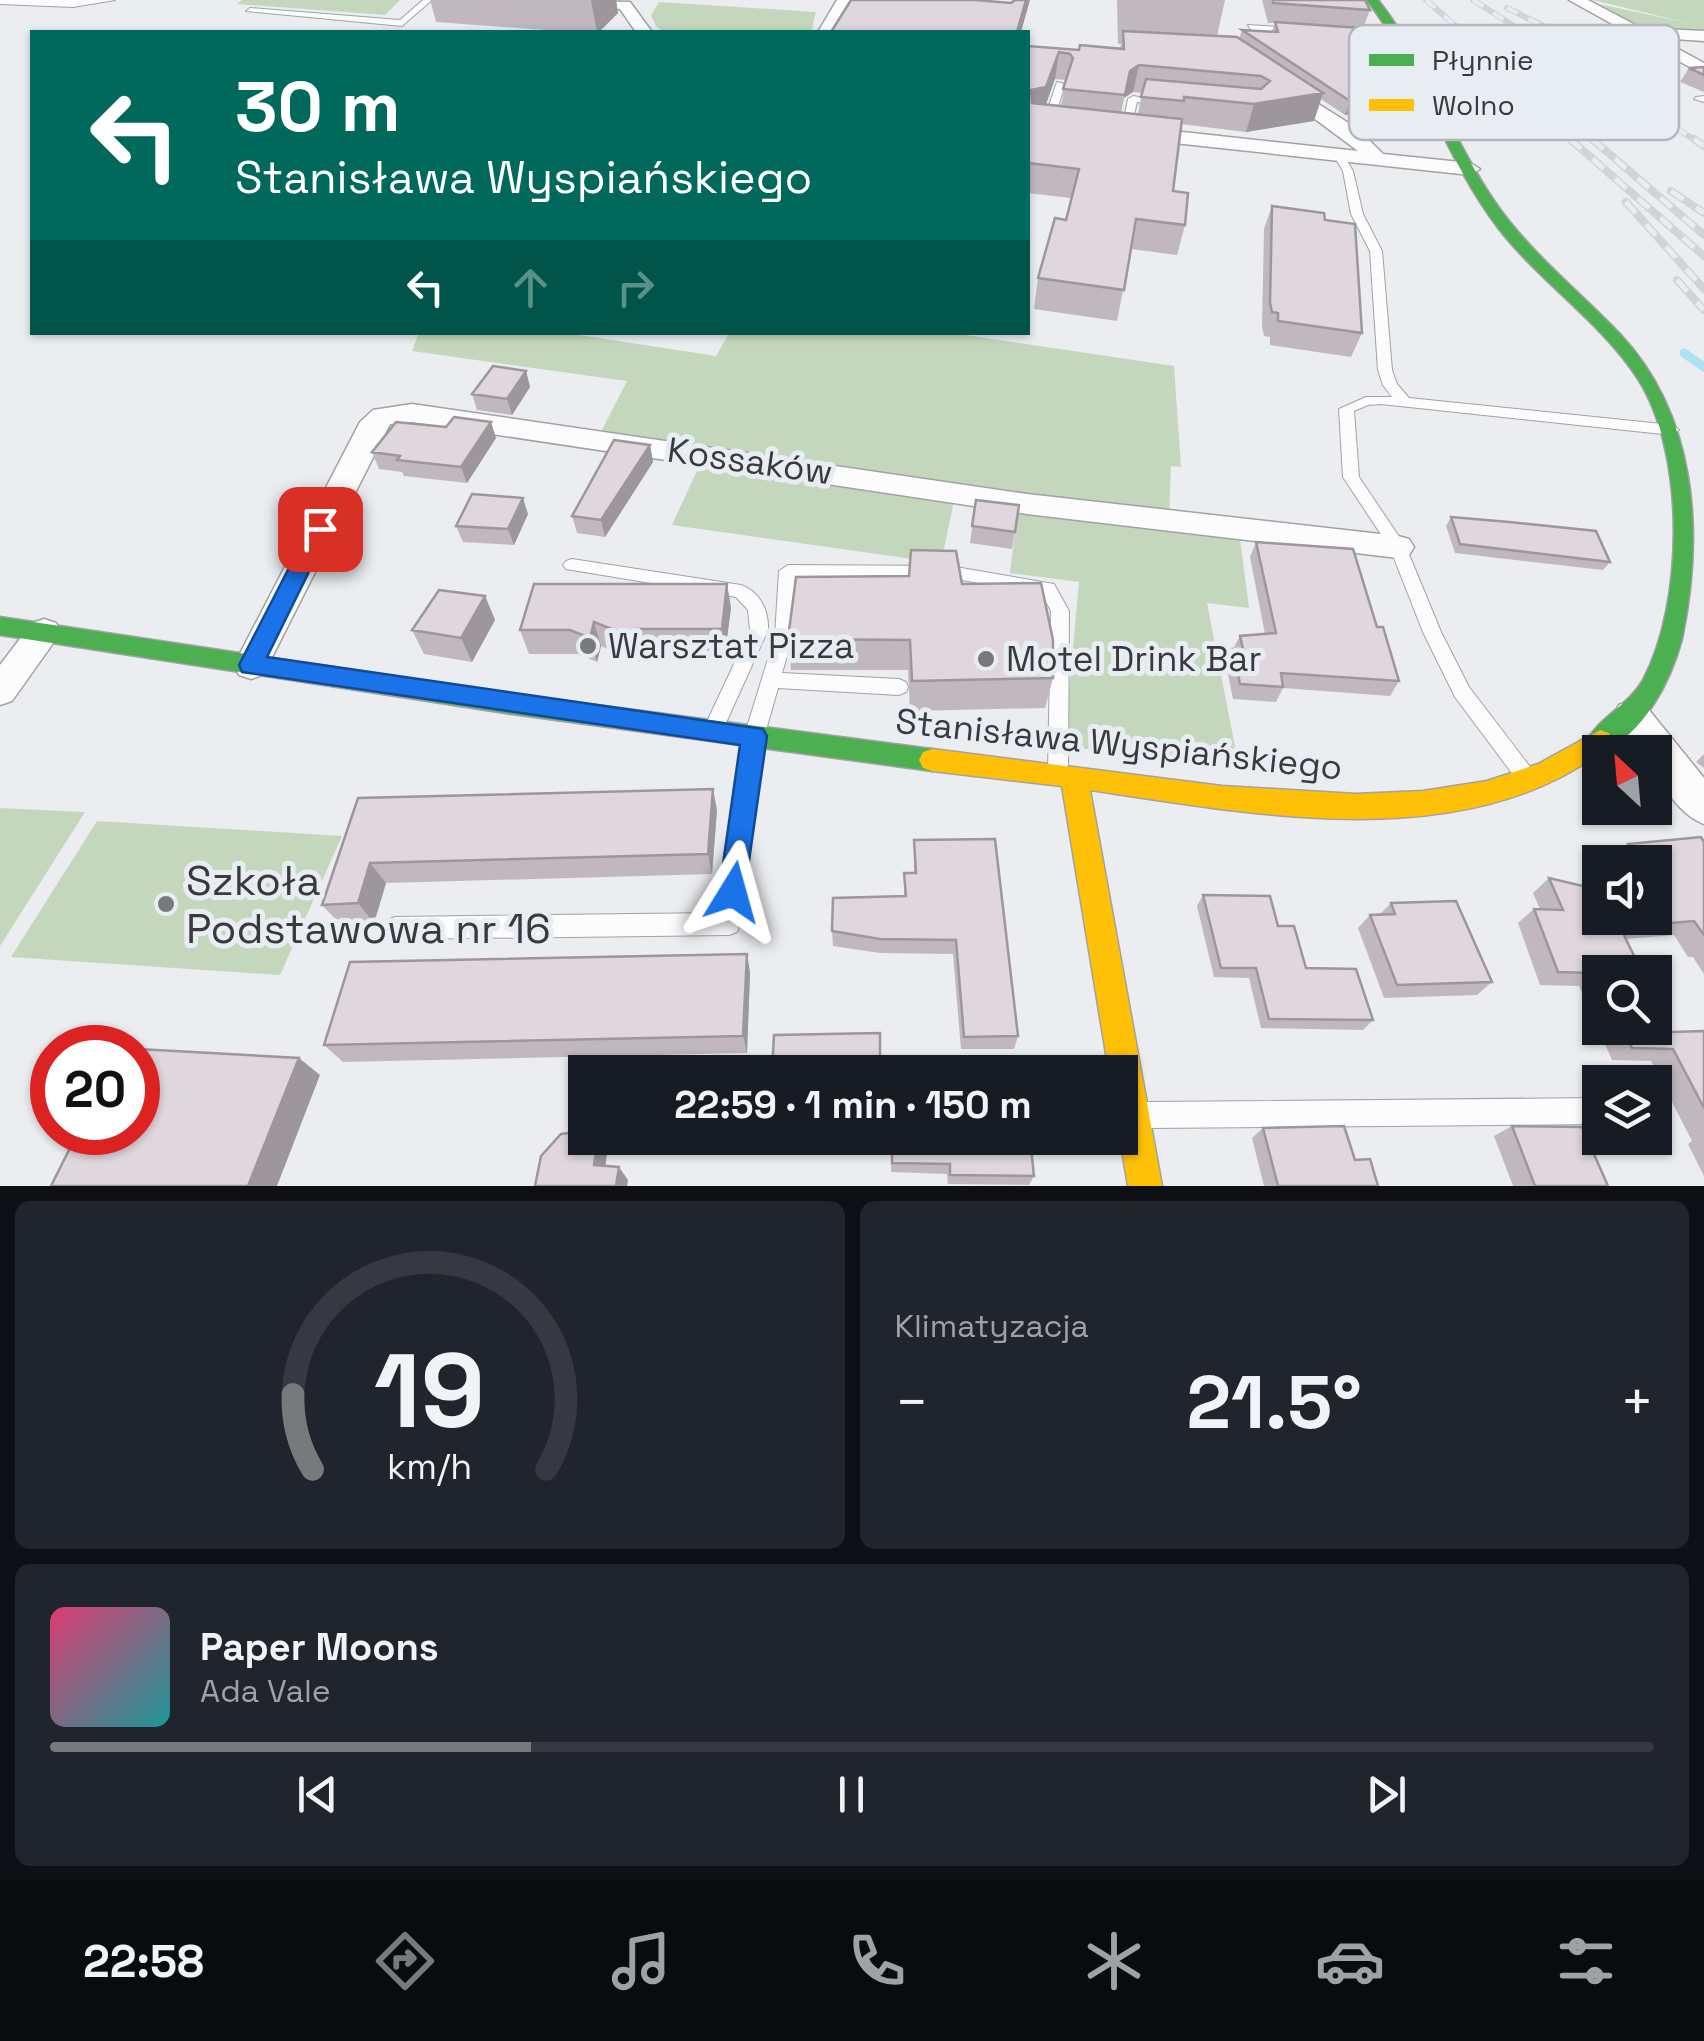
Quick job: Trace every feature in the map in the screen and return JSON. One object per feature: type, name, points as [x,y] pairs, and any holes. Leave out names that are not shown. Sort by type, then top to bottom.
[{"type":"street","points":[[544,0],[625,5],[643,30]]},
{"type":"street","name":"Stanisława Wyspiańskiego","points":[[1372,0],[1386,25]]},
{"type":"street","points":[[1577,0],[1621,25]]},
{"type":"street","points":[[828,30],[849,6]]},
{"type":"street","points":[[1679,34],[1704,36]]},
{"type":"street","points":[[1679,56],[1704,70]]},
{"type":"street","points":[[1271,79],[1349,132]]},
{"type":"street","points":[[1116,131],[1470,169]]},
{"type":"street","points":[[1358,140],[1378,160]]},
{"type":"street","name":"Stanisława Wyspiańskiego","points":[[0,626],[713,731],[1286,804],[1440,800],[1528,779],[1588,750],[1632,714],[1656,684],[1674,635],[1685,447],[1655,392],[1633,362],[1504,226],[1453,140]]},
{"type":"street","name":"Kossaków","points":[[251,665],[374,422],[395,414],[412,413],[701,453],[1254,535],[1398,547]]},
{"type":"street","points":[[0,692],[44,632]]},
{"type":"street","points":[[1632,714],[1704,807]]},
{"type":"street","points":[[1066,776],[1120,1055]]},
{"type":"street","points":[[1138,1148],[1145,1186]]},
{"type":"lane","points":[[2,8],[111,0]]},
{"type":"lane","points":[[392,30],[428,0]]},
{"type":"lane","points":[[250,12],[402,23]]},
{"type":"lane","points":[[1251,26],[1302,32]]},
{"type":"lane","points":[[1051,124],[1060,84]]},
{"type":"lane","points":[[1116,131],[1133,99],[1184,104]]},
{"type":"lane","points":[[1339,156],[1348,171],[1357,214],[1376,250],[1384,370],[1405,402]]},
{"type":"lane","points":[[1528,779],[1462,692],[1432,632],[1398,547],[1351,477],[1346,409],[1366,400],[1405,402],[1685,447]]},
{"type":"lane","points":[[572,566],[741,591],[753,600],[762,615],[760,630],[713,731]]},
{"type":"lane","points":[[395,928],[729,924],[754,736],[784,636],[788,571],[950,572],[1048,589],[1060,611],[1066,776]]},
{"type":"lane","points":[[771,680],[899,687]]},
{"type":"lane","points":[[1138,1115],[1582,1111]]},
{"type":"green space","points":[[242,0],[400,0],[385,15],[237,4]]},
{"type":"green space","points":[[1593,0],[1704,0],[1704,32],[1679,30],[1679,25],[1636,25],[1599,4],[1688,23]]},
{"type":"green space","points":[[659,2],[816,12],[812,30],[661,30],[651,15]]},
{"type":"green space","points":[[418,335],[579,335],[716,356],[728,335],[965,335],[1174,366],[1181,467],[1171,466],[1169,516],[600,434],[627,381],[412,351]]},
{"type":"green space","points":[[702,460],[955,496],[941,563],[672,525]]},
{"type":"green space","points":[[1018,506],[1240,539],[1249,608],[1207,603],[1238,762],[1064,747],[1079,582],[1010,573]]},
{"type":"green space","points":[[0,808],[85,812],[0,946]]},
{"type":"green space","points":[[97,821],[342,836],[280,975],[11,957]]},
{"type":"building","points":[[851,0],[1026,0],[1018,30],[832,30]]},
{"type":"building","points":[[1365,0],[1370,10],[1273,3]]},
{"type":"building","points":[[1275,22],[1349,27],[1349,100],[1242,30],[1278,32]]},
{"type":"building","points":[[1123,31],[1237,37],[1323,93],[1254,104],[1141,97],[1146,79],[1261,89],[1270,81],[1261,76],[1139,65],[1130,71],[1125,95],[1063,89],[1073,58],[1059,52],[1046,87],[1031,90],[1032,103],[1182,119],[1173,191],[1188,193],[1185,225],[1136,219],[1124,290],[1038,278],[1055,218],[1066,220],[1079,169],[1030,163],[1030,46],[1124,49]]},
{"type":"building","points":[[1272,206],[1324,213],[1325,220],[1355,224],[1362,333],[1278,321],[1278,313],[1272,312],[1270,303]]},
{"type":"building","points":[[493,366],[526,371],[507,399],[472,394]]},
{"type":"building","points":[[454,417],[491,422],[461,467],[397,460],[400,456],[372,452],[396,422],[446,427]]},
{"type":"building","points":[[614,440],[650,445],[601,520],[572,516]]},
{"type":"building","points":[[472,494],[523,498],[508,529],[456,526]]},
{"type":"building","points":[[976,500],[1019,505],[1015,532],[972,526]]},
{"type":"building","points":[[1451,517],[1596,531],[1610,562],[1460,544]]},
{"type":"building","points":[[1256,542],[1353,549],[1377,627],[1383,627],[1399,681],[1281,673],[1283,687],[1240,684],[1233,649],[1243,649],[1240,636],[1276,633]]},
{"type":"building","points":[[911,550],[956,551],[962,584],[1041,583],[1053,640],[1053,678],[912,681],[910,640],[788,639],[796,577],[909,576]]},
{"type":"building","points":[[534,584],[727,584],[722,629],[635,629],[634,638],[594,622],[590,638],[570,630],[520,630]]},
{"type":"building","points":[[439,590],[485,596],[461,638],[412,630]]},
{"type":"building","points":[[713,789],[708,854],[370,863],[358,903],[322,905],[358,798]]},
{"type":"building","points":[[1701,837],[1704,935],[1694,921],[1672,923],[1672,845],[1628,844]]},
{"type":"building","points":[[995,839],[1018,1036],[964,1037],[956,940],[880,939],[832,931],[833,898],[906,896],[904,873],[916,873],[914,840]]},
{"type":"building","points":[[1549,878],[1582,886],[1582,935],[1624,935],[1634,955],[1582,955],[1582,973],[1558,972],[1534,909],[1563,910]]},
{"type":"building","points":[[1203,895],[1270,896],[1278,926],[1294,926],[1306,968],[1356,969],[1373,1020],[1269,1019],[1256,968],[1221,968]]},
{"type":"building","points":[[1456,901],[1492,982],[1397,985],[1370,915],[1395,914],[1391,903]]},
{"type":"building","points":[[747,954],[743,1036],[324,1045],[350,962]]},
{"type":"building","points":[[1704,1031],[1704,1108],[1673,1049],[1631,1045],[1672,1045],[1672,1032]]},
{"type":"building","points":[[880,1033],[880,1055],[773,1055],[774,1035]]},
{"type":"building","points":[[160,1050],[299,1058],[248,1186],[51,1186],[66,1155],[160,1155]]},
{"type":"building","points":[[1344,1126],[1355,1160],[1370,1159],[1378,1186],[1278,1186],[1263,1128]]},
{"type":"building","points":[[1512,1126],[1582,1127],[1582,1155],[1594,1155],[1608,1186],[1535,1186]]},
{"type":"building","points":[[568,1133],[568,1155],[595,1155],[594,1165],[619,1167],[616,1186],[535,1186],[541,1156],[561,1134]]},
{"type":"building","points":[[892,1155],[1032,1155],[1034,1176],[950,1175],[950,1164],[892,1163]]},
{"type":"waterway","points":[[1684,353],[1704,367]]},
{"type":"railway","points":[[1426,0],[1455,25]]},
{"type":"railway","points":[[1473,0],[1513,25]]},
{"type":"railway","points":[[1507,8],[1541,25]]},
{"type":"railway","points":[[1679,130],[1698,142]]},
{"type":"railway","points":[[1694,139],[1704,146]]},
{"type":"railway","points":[[1571,140],[1704,256]]},
{"type":"railway","points":[[1593,140],[1704,235]]},
{"type":"railway","points":[[1671,191],[1704,213]]},
{"type":"railway","points":[[1626,202],[1704,289]]},
{"type":"railway","points":[[1677,280],[1704,310]]},
{"type":"traffic: fast","points":[[1372,0],[1391,25]]},
{"type":"traffic: fast","points":[[1451,140],[1486,200],[1520,245],[1595,319],[1647,379],[1663,409],[1674,446],[1683,531],[1676,618],[1652,686],[1629,716],[1607,735]]},
{"type":"traffic: fast","points":[[0,626],[512,704],[932,760]]},
{"type":"traffic: slow","points":[[932,760],[1222,797],[1356,806],[1423,803],[1487,792],[1547,772],[1582,752]]},
{"type":"traffic: slow","points":[[1074,777],[1145,1186]]},
{"type":"place","name":"Warsztat Pizza","points":[[588,646]]},
{"type":"place","name":"Motel Drink Bar","points":[[986,659]]},
{"type":"place","name":"Szkoła Podstawowa nr 16","points":[[166,904]]},
{"type":"route","points":[[320,529],[251,665],[754,736],[733,892]]}]
